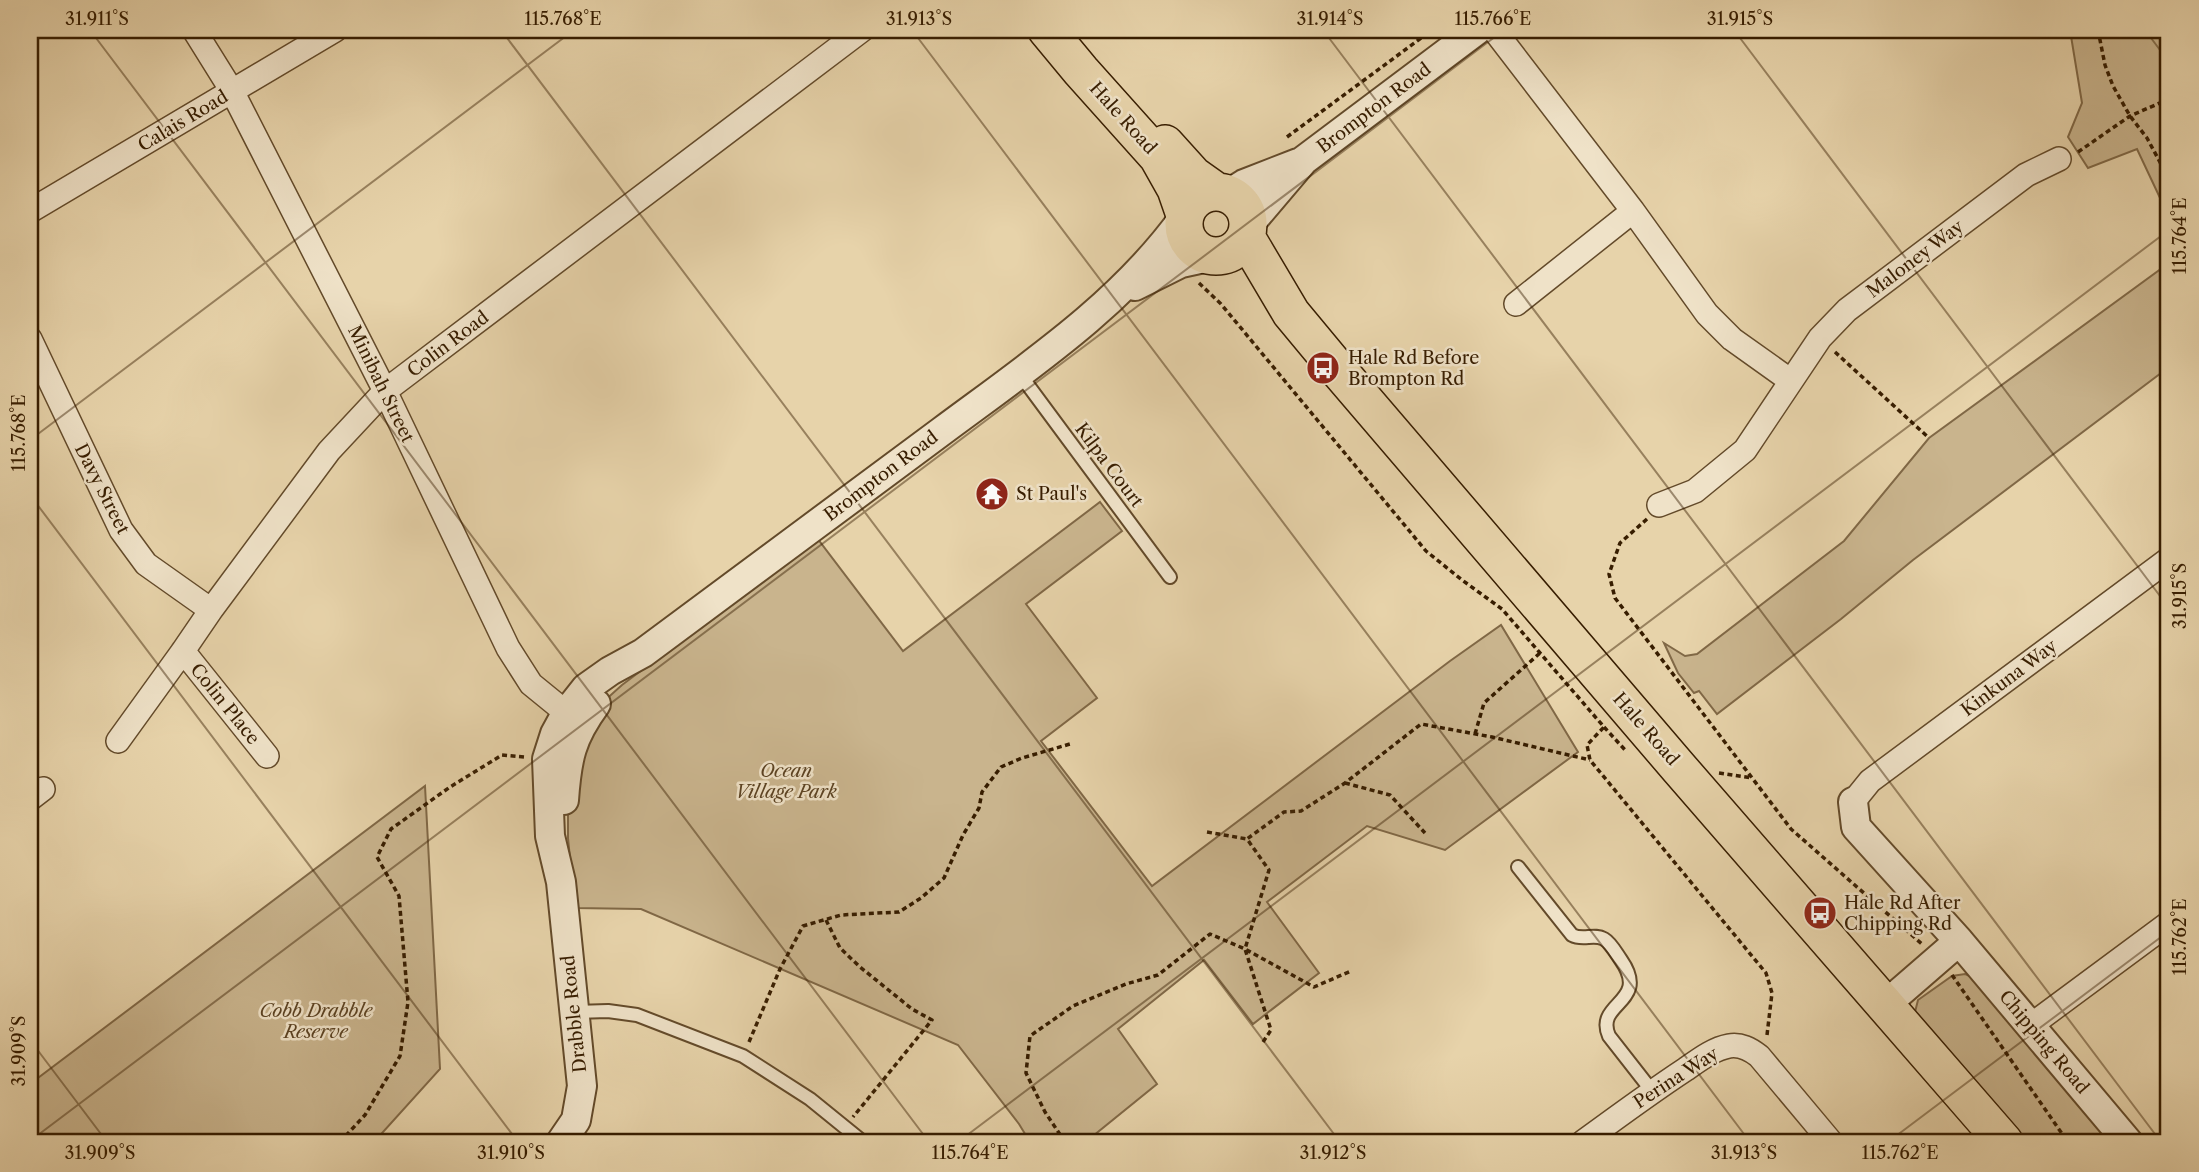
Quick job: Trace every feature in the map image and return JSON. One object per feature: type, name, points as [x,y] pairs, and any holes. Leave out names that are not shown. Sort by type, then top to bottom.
[{"type":"main road","name":"Hale Road","points":[[1047,30],[1158,157],[1176,189],[1185,216]]},
{"type":"main road","name":"Hale Road","points":[[1077,30],[1163,141],[1193,175],[1222,193]]},
{"type":"main road","points":[[1206,193],[1222,193],[1239,202],[1246,213],[1247,232],[1238,247],[1208,265],[1203,254],[1187,239],[1185,216],[1189,206],[1197,198],[1206,193]]},
{"type":"main road","name":"Hale Road","points":[[1247,232],[1291,313]]},
{"type":"main road","name":"Hale Road","points":[[1208,265],[1233,268],[1291,313],[1884,1006],[2004,1142]]},
{"type":"street","name":"Minibah Street","points":[[194,30],[233,91],[385,391],[508,648],[531,684],[575,716]]},
{"type":"street","name":"Calais Road","points":[[30,211],[335,30]]},
{"type":"street","name":"Colin Road","points":[[118,741],[329,450],[385,391],[862,30]]},
{"type":"street","name":"Brompton Road","points":[[1247,232],[1304,160],[1477,30]]},
{"type":"street","points":[[1494,30],[1633,211],[1707,314],[1732,339],[1791,381]]},
{"type":"street","name":"Maloney Way","points":[[1659,505],[1695,491],[1745,450],[1820,338],[1847,310],[2026,175],[2059,159]]},
{"type":"street","name":"Brompton Road","points":[[1222,193],[1304,160]]},
{"type":"street","points":[[1516,304],[1633,211]]},
{"type":"street","name":"Brompton Road","points":[[575,716],[586,688],[643,653],[1019,373],[1117,295],[1147,265],[1185,216]]},
{"type":"street","name":"Brompton Road","points":[[1117,295],[1181,263],[1208,265]]},
{"type":"street","name":"Davy Street","points":[[30,339],[121,530],[146,564],[211,610]]},
{"type":"street","name":"Kinkuna Way","points":[[1853,802],[1870,781],[2169,559]]},
{"type":"street","name":"Colin Place","points":[[183,651],[267,756]]},
{"type":"street","name":"Drabble Road","points":[[561,1142],[576,1120],[582,1086],[561,882],[550,836],[548,759],[555,734],[575,716]]},
{"type":"street","name":"Drabble Road","points":[[561,882],[566,765],[574,742],[575,716]]},
{"type":"street","name":"Chipping Road","points":[[1853,802],[1856,827],[1959,942],[2129,1142]]},
{"type":"street","points":[[2030,1026],[2169,923]]},
{"type":"street","points":[[1884,1006],[1959,942]]},
{"type":"street","name":"Perina Way","points":[[1583,1142],[1652,1091],[1709,1054],[1720,1048],[1736,1045],[1752,1050],[1759,1056],[1831,1142]]},
{"type":"lane","name":"Kilpa Court","points":[[1019,373],[1170,577]]},
{"type":"lane","points":[[1518,867],[1572,935],[1606,940],[1625,967],[1631,983],[1605,1025],[1609,1036],[1652,1091]]},
{"type":"lane","points":[[574,1012],[608,1011],[637,1015],[743,1056],[810,1099],[863,1142]]},
{"type":"path","points":[[1287,137],[1432,30]]},
{"type":"path","points":[[2098,30],[2105,65],[2113,86],[2130,116],[2147,138],[2169,179]]},
{"type":"path","points":[[2059,159],[2077,152],[2130,116],[2169,99]]},
{"type":"path","points":[[1208,265],[1221,304],[1426,551],[1502,609],[1604,727],[1587,745],[1590,760],[1766,973],[1772,993],[1766,1044]]},
{"type":"path","points":[[1820,338],[1929,438]]},
{"type":"path","points":[[1659,505],[1643,524],[1620,542],[1609,575],[1615,598],[1791,829],[1919,942],[1954,978],[2070,1142]]},
{"type":"path","points":[[1475,734],[1484,703],[1540,653]]},
{"type":"path","points":[[1247,839],[1284,812],[1301,811],[1345,783],[1421,724],[1590,760]]},
{"type":"path","points":[[743,1056],[780,969],[803,926],[841,915],[899,912],[921,898],[944,878],[963,835],[979,808],[982,792],[1001,767],[1070,744]]},
{"type":"path","points":[[340,1142],[365,1115],[400,1056],[408,1002],[399,896],[377,857],[391,829],[450,787],[502,755],[548,759]]},
{"type":"path","points":[[1345,783],[1390,796],[1425,833]]},
{"type":"path","points":[[1208,832],[1247,839],[1269,870],[1245,949],[1271,1030],[1263,1042]]},
{"type":"path","points":[[826,920],[840,948],[860,967],[912,1009],[932,1020],[845,1127]]},
{"type":"path","points":[[1065,1142],[1045,1112],[1026,1073],[1030,1036],[1073,1006],[1126,984],[1158,975],[1210,933],[1314,987],[1350,971]]},
{"type":"green space","points":[[2070,30],[2169,30],[2169,217],[2137,149],[2088,168],[2068,137],[2082,103]]},
{"type":"green space","points":[[2169,263],[2169,367],[1913,560],[1717,714],[1699,691],[1694,693],[1678,673],[1664,643],[1685,656],[1697,654],[1844,541],[1929,438]]},
{"type":"green space","name":"Ocean Village Park","points":[[1100,502],[1122,531],[1026,604],[1097,698],[1041,741],[1152,886],[1501,625],[1578,752],[1445,850],[1367,826],[1267,902],[1319,973],[1253,1024],[1204,960],[1118,1029],[1157,1084],[1093,1136],[1097,1142],[1030,1142],[958,1045],[641,909],[575,908],[568,838],[572,767],[603,702],[622,685],[817,538],[903,651]]},
{"type":"green space","name":"Cobb Drabble Reserve","points":[[425,786],[440,1069],[374,1142],[30,1142],[30,1084]]},
{"type":"green space","points":[[1965,974],[1977,979],[2114,1142],[2016,1142],[1915,1012],[1918,1000],[1952,976]]},
{"type":"place","name":"Hale Rd Before Brompton Rd","points":[[1323,368]]},
{"type":"place","name":"St Paul's","points":[[992,494]]},
{"type":"place","name":"Hale Rd After Chipping Rd","points":[[1820,913]]}]
